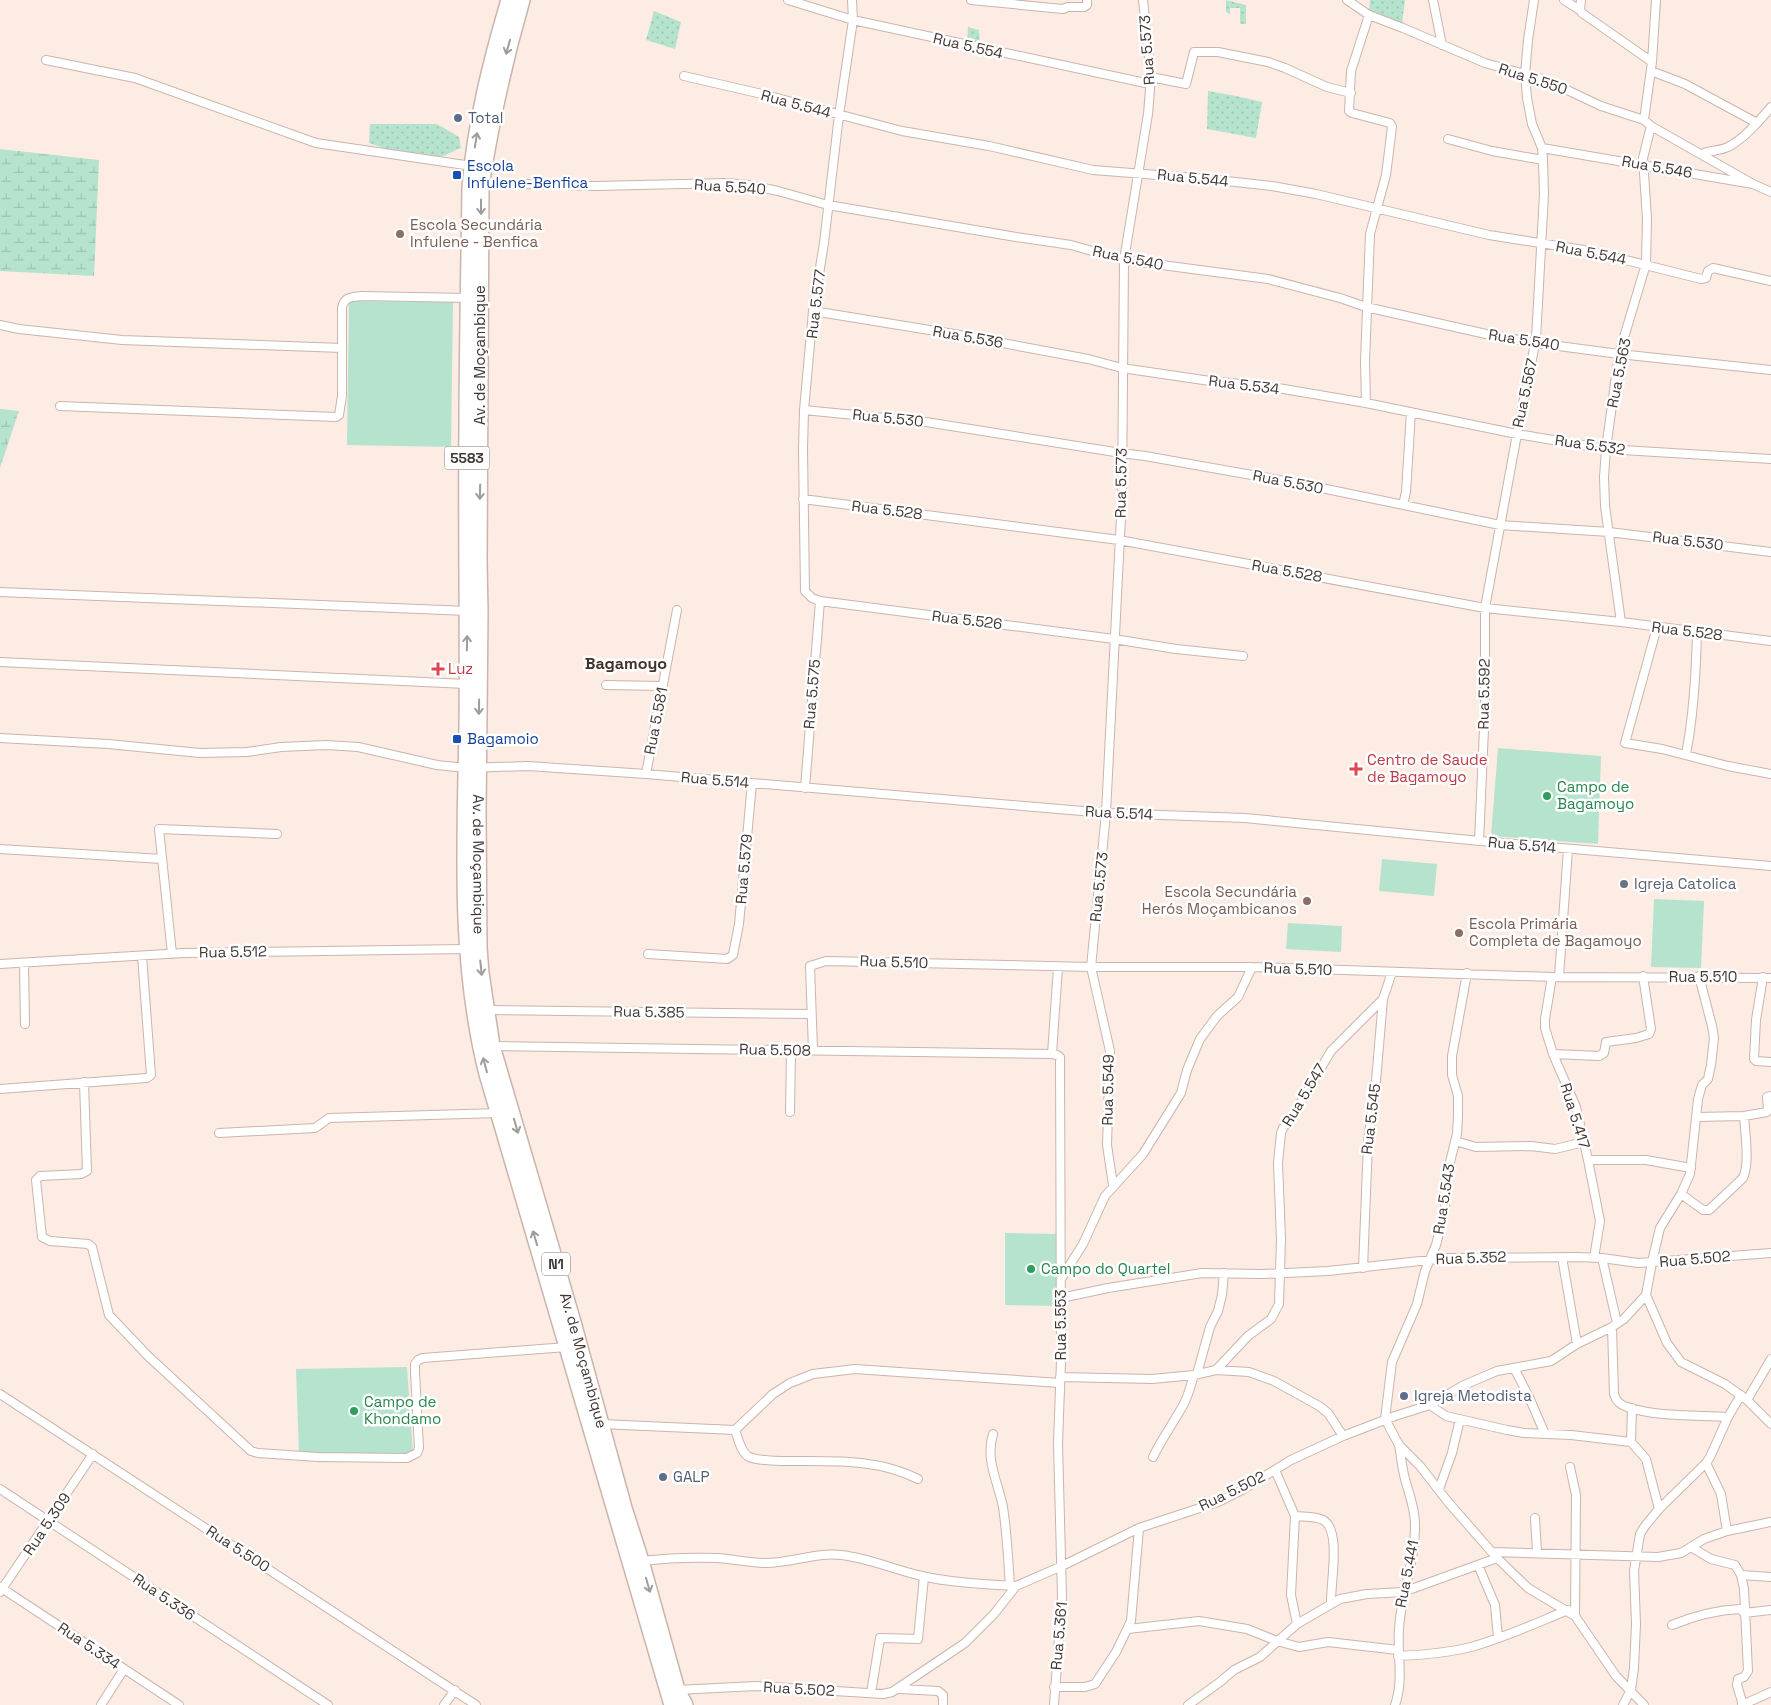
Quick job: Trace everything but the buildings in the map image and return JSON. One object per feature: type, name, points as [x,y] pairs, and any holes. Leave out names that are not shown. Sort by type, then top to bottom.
[{"type":"highway","name":"Av. de Moçambique","points":[[472,767],[466,684],[468,611],[466,430],[472,166],[490,65],[509,0]]},
{"type":"highway","name":"Av. de Moçambique","points":[[522,0],[506,54],[494,109],[481,186],[471,811],[481,973],[492,1046],[624,1508],[678,1690],[685,1705]]},
{"type":"highway","name":"Av. de Moçambique","points":[[471,811],[464,825],[466,950],[482,1053],[672,1705]]},
{"type":"street","name":"Rua 5.554","points":[[788,0],[853,20],[1019,57],[1150,81],[1186,84],[1194,52],[1218,52],[1268,62],[1327,87],[1351,93]]},
{"type":"street","name":"Rua 5.577","points":[[820,601],[812,598],[805,591],[804,410],[813,311],[824,243],[839,115],[853,20],[852,0]]},
{"type":"street","points":[[971,0],[1063,10],[1068,7],[1084,7],[1087,5],[1087,0]]},
{"type":"street","name":"Rua 5.573","points":[[1091,967],[1106,813],[1122,497],[1124,260],[1148,114],[1150,81],[1143,0]]},
{"type":"street","name":"Rua 5.550","points":[[1347,0],[1369,15],[1485,63],[1546,80],[1601,106],[1644,120],[1650,126],[1753,184]]},
{"type":"street","points":[[1433,0],[1442,45]]},
{"type":"street","name":"Rua 5.567","points":[[1485,608],[1536,343],[1544,160],[1542,148],[1532,124],[1527,98],[1528,40],[1534,0]]},
{"type":"street","points":[[1564,0],[1652,62]]},
{"type":"street","points":[[1580,10],[1581,0]]},
{"type":"street","points":[[1644,120],[1652,62],[1656,0]]},
{"type":"street","points":[[1366,403],[1366,307],[1370,234],[1389,158],[1392,124],[1350,112],[1351,71],[1369,15]]},
{"type":"street","points":[[46,60],[135,78],[316,142],[472,166]]},
{"type":"street","points":[[1651,71],[1686,84],[1757,123]]},
{"type":"street","name":"Rua 5.544","points":[[684,76],[762,94],[902,131],[988,146],[1093,170],[1139,172],[1272,186],[1316,194],[1489,235],[1590,251],[1704,279],[1708,271],[1713,268],[1771,281]]},
{"type":"street","points":[[1702,154],[1710,150],[1727,148],[1757,123],[1771,106]]},
{"type":"street","name":"Rua 5.563","points":[[1621,622],[1608,532],[1604,477],[1606,449],[1620,354],[1646,264],[1647,219],[1643,165],[1650,126]]},
{"type":"street","points":[[1448,139],[1492,151],[1544,160]]},
{"type":"street","name":"Rua 5.546","points":[[1542,148],[1753,184],[1771,192]]},
{"type":"street","name":"Rua 5.540","points":[[481,186],[495,183],[596,186],[724,183],[749,185],[828,205],[1071,245],[1124,260],[1268,279],[1340,298],[1366,307],[1486,334],[1536,343],[1620,354],[1771,370]]},
{"type":"street","points":[[60,406],[336,417],[339,415],[342,396],[343,302],[349,297],[469,298]]},
{"type":"street","name":"Rua 5.536","points":[[813,311],[954,334],[1088,359],[1122,368]]},
{"type":"street","points":[[0,325],[19,329],[122,340],[342,348]]},
{"type":"street","name":"Rua 5.534","points":[[1122,368],[1210,381],[1272,387],[1411,412]]},
{"type":"street","name":"Rua 5.530","points":[[804,410],[926,422],[1146,456],[1302,484],[1500,525],[1608,532],[1771,552]]},
{"type":"street","points":[[1403,505],[1406,492],[1411,412]]},
{"type":"street","name":"Rua 5.532","points":[[1411,412],[1517,434],[1606,449],[1771,458]]},
{"type":"street","name":"Rua 5.528","points":[[803,499],[1119,540],[1485,608],[1621,622],[1771,641]]},
{"type":"street","points":[[0,592],[468,611]]},
{"type":"street","name":"Rua 5.526","points":[[820,601],[1114,639],[1176,649],[1243,656]]},
{"type":"street","name":"Rua 5.575","points":[[805,788],[820,601]]},
{"type":"street","name":"Rua 5.592","points":[[1480,841],[1485,707],[1485,608]]},
{"type":"street","name":"Rua 5.581","points":[[646,774],[677,610]]},
{"type":"street","points":[[1657,627],[1626,743],[1686,754],[1728,766],[1771,774]]},
{"type":"street","points":[[1686,754],[1690,733],[1697,632]]},
{"type":"street","points":[[0,662],[466,684]]},
{"type":"street","points":[[606,685],[663,686]]},
{"type":"street","name":"Rua 5.514","points":[[0,738],[108,744],[200,753],[246,752],[281,747],[326,745],[358,747],[423,763],[472,767],[528,766],[646,774],[1106,813],[1245,818],[1480,841],[1771,866]]},
{"type":"street","name":"Rua 5.579","points":[[648,954],[727,959],[733,955],[739,924],[752,783]]},
{"type":"street","points":[[172,954],[159,829],[277,834]]},
{"type":"street","points":[[0,849],[162,858]]},
{"type":"street","name":"Rua 5.417","points":[[1568,849],[1555,977],[1544,1019],[1553,1054],[1576,1107],[1584,1142],[1600,1221],[1598,1258]]},
{"type":"street","name":"Rua 5.512","points":[[0,964],[172,954],[466,950]]},
{"type":"street","points":[[0,1089],[147,1078],[151,1075],[142,956]]},
{"type":"street","name":"Rua 5.510","points":[[811,1014],[810,966],[826,961],[1058,967],[1252,967],[1555,977],[1767,977]]},
{"type":"street","points":[[24,964],[25,1024]]},
{"type":"street","name":"Rua 5.553","points":[[1058,967],[1054,1054],[1061,1061],[1059,1180],[1061,1298],[1058,1450],[1061,1522],[1060,1553],[1062,1566]]},
{"type":"street","name":"Rua 5.549","points":[[1091,967],[1110,1051],[1106,1146],[1113,1185]]},
{"type":"street","points":[[1061,1278],[1083,1244],[1100,1204],[1113,1185],[1134,1164],[1146,1148],[1181,1094],[1200,1039],[1226,1006],[1238,997],[1252,967]]},
{"type":"street","name":"Rua 5.545","points":[[1363,1268],[1367,1157],[1383,999],[1392,972]]},
{"type":"street","name":"Rua 5.543","points":[[1385,1419],[1392,1362],[1417,1304],[1425,1271],[1436,1245],[1445,1207],[1445,1182],[1458,1116],[1458,1096],[1452,1075],[1452,1056],[1467,973]]},
{"type":"street","points":[[1553,1054],[1599,1056],[1602,1055],[1605,1044],[1608,1041],[1636,1038],[1650,1034],[1651,1029],[1642,976]]},
{"type":"street","points":[[1652,1262],[1660,1228],[1681,1194],[1691,1168],[1702,1085],[1708,1079],[1714,1038],[1700,976]]},
{"type":"street","points":[[1767,977],[1756,1020],[1754,1059],[1756,1061],[1771,1062]]},
{"type":"street","name":"Rua 5.547","points":[[1216,1370],[1248,1336],[1271,1319],[1279,1304],[1281,1239],[1278,1163],[1281,1133],[1331,1051],[1383,999]]},
{"type":"street","name":"Rua 5.385","points":[[487,1010],[811,1014]]},
{"type":"street","points":[[811,1014],[813,1050]]},
{"type":"street","name":"Rua 5.508","points":[[492,1046],[1054,1054]]},
{"type":"street","points":[[790,1112],[791,1050]]},
{"type":"street","points":[[84,1082],[87,1171],[81,1174],[40,1176],[36,1180],[42,1237],[50,1241],[88,1244],[92,1247],[109,1315],[148,1356],[251,1451],[318,1457],[407,1458],[417,1453],[420,1448],[415,1372],[415,1364],[418,1360],[423,1358],[567,1347]]},
{"type":"street","points":[[1697,1118],[1744,1116],[1767,1112],[1768,1097],[1771,1096]]},
{"type":"street","points":[[220,1133],[315,1128],[330,1118],[499,1113]]},
{"type":"street","points":[[1681,1194],[1703,1210],[1709,1210],[1743,1178],[1746,1156],[1744,1116]]},
{"type":"street","points":[[1454,1141],[1476,1147],[1531,1146],[1555,1149],[1584,1142]]},
{"type":"street","points":[[1588,1160],[1646,1160],[1691,1168]]},
{"type":"street","name":"Rua 5.502","points":[[678,1690],[756,1686],[871,1693],[892,1692],[900,1689],[965,1643],[994,1614],[1013,1585],[1062,1566],[1139,1528],[1218,1502],[1242,1490],[1291,1460],[1385,1419],[1430,1405],[1464,1385],[1497,1371],[1551,1361],[1577,1344],[1615,1325],[1624,1319],[1646,1295],[1652,1262],[1771,1253]]},
{"type":"street","points":[[1562,1257],[1577,1344]]},
{"type":"street","name":"Rua 5.352","points":[[1281,1274],[1363,1268],[1448,1258],[1562,1257],[1598,1258],[1638,1263],[1652,1262]]},
{"type":"street","points":[[1598,1258],[1615,1325],[1614,1394],[1616,1400],[1632,1408],[1654,1412],[1728,1417]]},
{"type":"street","points":[[1061,1298],[1202,1273],[1281,1274]]},
{"type":"street","points":[[1153,1457],[1182,1408],[1188,1394],[1210,1327],[1218,1312],[1224,1273]]},
{"type":"street","points":[[1646,1295],[1667,1343],[1681,1362],[1725,1384],[1744,1398],[1771,1424]]},
{"type":"street","points":[[1623,1705],[1631,1690],[1634,1668],[1636,1624],[1634,1597],[1635,1557],[1640,1534],[1644,1526],[1659,1509],[1706,1463],[1728,1417],[1744,1398],[1771,1359]]},
{"type":"street","points":[[1514,1368],[1545,1434]]},
{"type":"street","points":[[601,1424],[735,1430],[773,1394],[790,1383],[813,1374],[855,1369],[1060,1380],[1152,1379],[1195,1375],[1216,1370],[1231,1370],[1249,1372],[1286,1387],[1319,1406],[1328,1413],[1343,1436]]},
{"type":"street","name":"Rua 5.500","points":[[0,1394],[476,1705]]},
{"type":"street","points":[[1430,1405],[1446,1416],[1524,1433],[1631,1442]]},
{"type":"street","points":[[1632,1408],[1631,1442],[1646,1459],[1659,1509]]},
{"type":"street","points":[[1385,1419],[1399,1445],[1420,1466],[1448,1502],[1495,1555],[1528,1588],[1576,1616],[1616,1676],[1644,1705]]},
{"type":"street","points":[[1439,1489],[1452,1453],[1460,1419]]},
{"type":"street","points":[[735,1430],[748,1456],[782,1461],[825,1461],[874,1465],[904,1472],[918,1478]]},
{"type":"street","points":[[641,1561],[683,1557],[719,1558],[768,1563],[824,1554],[838,1554],[854,1556],[888,1568],[924,1577],[960,1583],[1013,1585],[1002,1504],[989,1451],[993,1434]]},
{"type":"street","name":"Rua 5.441","points":[[1396,1705],[1400,1690],[1398,1653],[1400,1609],[1412,1555],[1415,1522],[1399,1445]]},
{"type":"street","name":"Rua 5.309","points":[[1,1589],[50,1521],[93,1454]]},
{"type":"street","points":[[1706,1463],[1721,1494],[1728,1531]]},
{"type":"street","points":[[1570,1468],[1576,1495],[1576,1616]]},
{"type":"street","points":[[1275,1470],[1296,1516],[1291,1595],[1296,1624]]},
{"type":"street","name":"Rua 5.336","points":[[0,1489],[328,1705]]},
{"type":"street","points":[[1296,1516],[1320,1519],[1329,1524],[1334,1543],[1331,1604]]},
{"type":"street","points":[[1536,1518],[1537,1552]]},
{"type":"street","points":[[1188,1705],[1234,1670],[1256,1660],[1296,1624],[1348,1596],[1403,1592],[1478,1565],[1495,1555],[1537,1552],[1635,1557],[1670,1555],[1681,1553],[1704,1539],[1728,1531],[1771,1522]]},
{"type":"street","points":[[1054,1687],[1085,1687],[1095,1684],[1116,1652],[1131,1621],[1139,1528]]},
{"type":"street","points":[[1690,1548],[1710,1559],[1736,1565],[1741,1575],[1744,1589],[1748,1671],[1737,1682],[1743,1705],[1771,1692]]},
{"type":"street","points":[[1478,1565],[1495,1605],[1498,1638]]},
{"type":"street","name":"Rua 5.361","points":[[1054,1705],[1062,1597],[1062,1566]]},
{"type":"street","points":[[1741,1575],[1771,1576]]},
{"type":"street","points":[[871,1693],[880,1638],[918,1639],[924,1577]]},
{"type":"street","name":"Rua 5.334","points":[[1,1589],[178,1705]]},
{"type":"street","points":[[1672,1625],[1689,1618],[1722,1610],[1740,1609],[1744,1613],[1771,1610]]},
{"type":"street","points":[[1128,1629],[1212,1622],[1247,1629],[1277,1641],[1299,1647],[1328,1642],[1398,1653],[1435,1654],[1470,1647],[1498,1638],[1568,1610]]},
{"type":"street","points":[[101,1705],[124,1669]]},
{"type":"street","points":[[900,1689],[938,1690],[943,1695],[943,1705]]},
{"type":"street","points":[[444,1705],[455,1690]]},
{"type":"green space","points":[[1226,0],[1246,5],[1246,24],[1240,24],[1240,8],[1230,8],[1230,14],[1226,12]]},
{"type":"green space","points":[[1370,0],[1405,0],[1402,24],[1369,11]]},
{"type":"green space","points":[[654,11],[681,22],[675,49],[646,40]]},
{"type":"green space","points":[[968,27],[979,30],[980,45],[967,43]]},
{"type":"green space","points":[[1208,91],[1262,102],[1256,138],[1207,129]]},
{"type":"green space","points":[[370,124],[437,124],[459,137],[461,148],[443,156],[435,157],[396,152],[369,143]]},
{"type":"green space","points":[[0,149],[99,160],[94,276],[0,271]]},
{"type":"green space","points":[[349,301],[453,302],[451,447],[347,445]]},
{"type":"green space","points":[[0,409],[19,411],[0,468]]},
{"type":"green space","name":"Campo de Bagamoyo","points":[[1498,748],[1601,756],[1598,844],[1491,836]]},
{"type":"green space","points":[[1382,859],[1437,864],[1434,896],[1379,891]]},
{"type":"green space","points":[[1654,899],[1704,901],[1701,968],[1651,967]]},
{"type":"green space","points":[[1288,923],[1342,926],[1341,952],[1286,949]]},
{"type":"green space","name":"Campo do Quartel","points":[[1005,1233],[1058,1234],[1057,1306],[1005,1305]]},
{"type":"green space","name":"Campo de Khondamo","points":[[407,1367],[413,1453],[299,1454],[296,1369]]},
{"type":"place","name":"Total","points":[[458,118]]},
{"type":"place","name":"Escola Infulene-Benfica","points":[[457,175]]},
{"type":"place","name":"Escola Secundária Infulene - Benfica","points":[[400,234]]},
{"type":"place","name":"Luz","points":[[438,669]]},
{"type":"place","name":"Bagamoio","points":[[457,739]]},
{"type":"place","name":"Centro de Saude de Bagamoyo","points":[[1356,769]]},
{"type":"place","name":"Campo de Bagamoyo","points":[[1547,796]]},
{"type":"place","name":"Igreja Catolica","points":[[1624,884]]},
{"type":"place","name":"Escola Secundária Herós Moçambicanos","points":[[1307,901]]},
{"type":"place","name":"Escola Primária Completa de Bagamoyo","points":[[1459,933]]},
{"type":"place","name":"Campo do Quartel","points":[[1031,1269]]},
{"type":"place","name":"Igreja Metodista","points":[[1404,1396]]},
{"type":"place","name":"Campo de Khondamo","points":[[354,1411]]},
{"type":"place","name":"GALP","points":[[663,1477]]},
{"type":"district","name":"Bagamoyo","points":[[626,663]]}]
